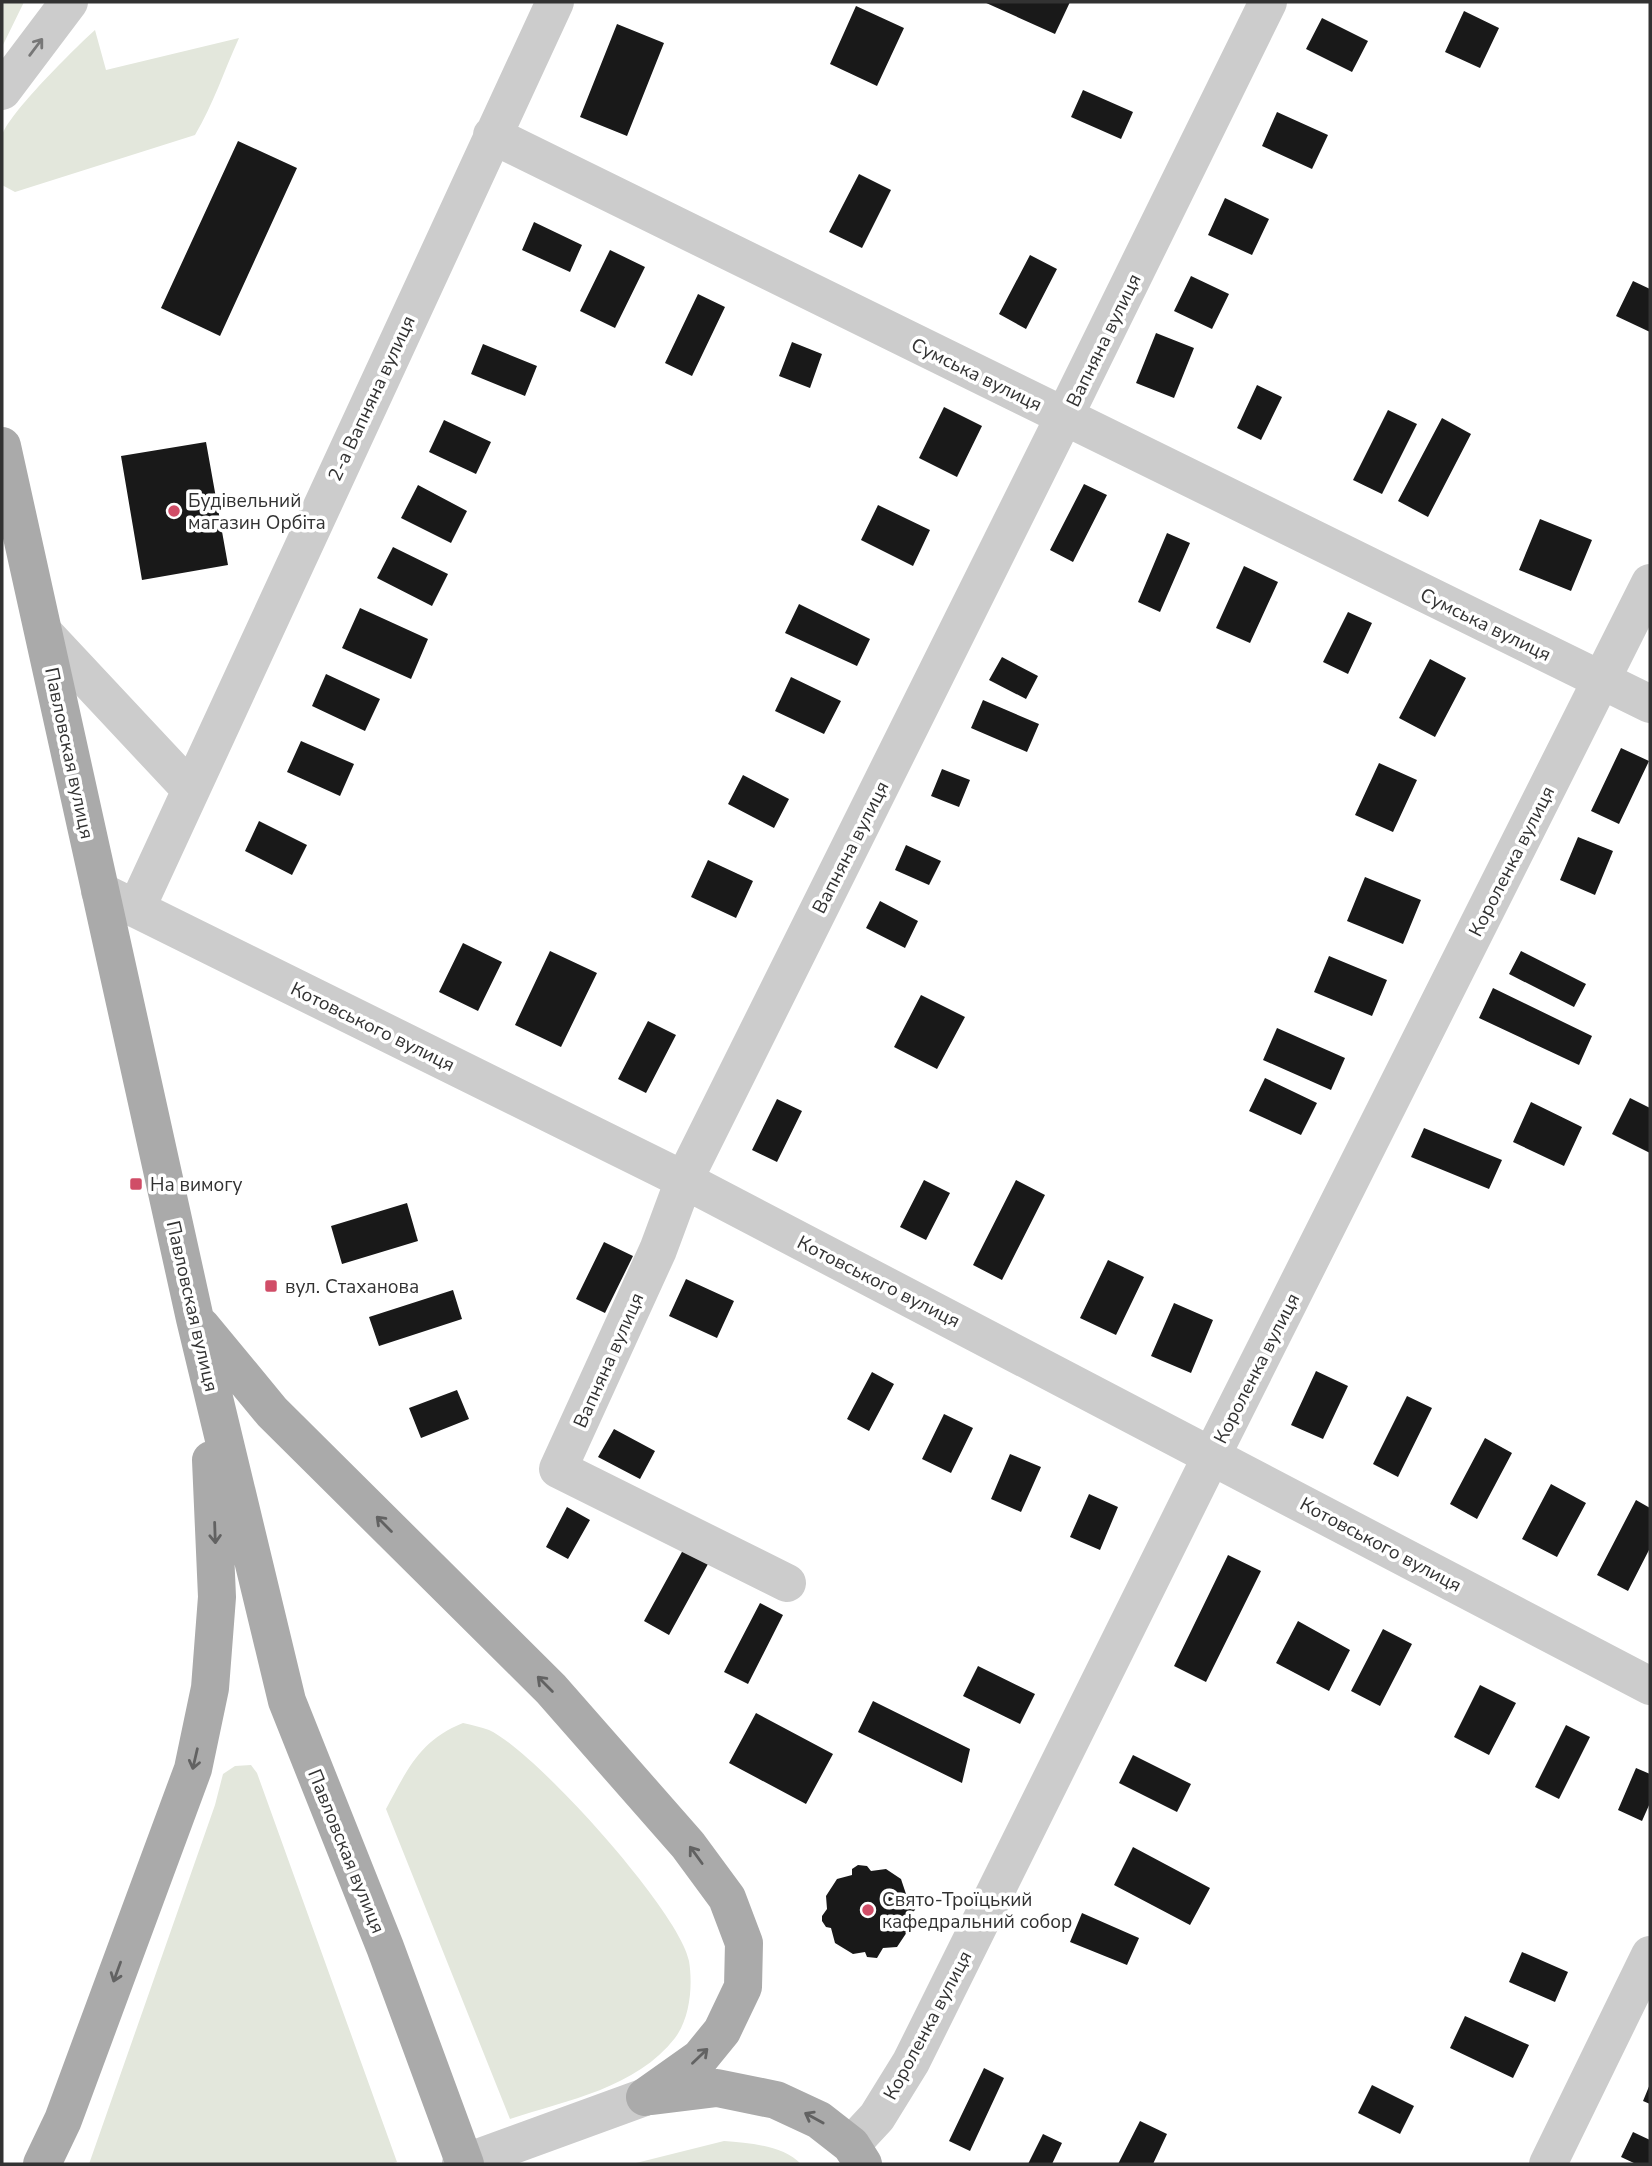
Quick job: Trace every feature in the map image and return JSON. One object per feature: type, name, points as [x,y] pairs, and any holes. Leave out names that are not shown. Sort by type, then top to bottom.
[{"type":"main road","name":"Павловская вулиця","points":[[4,466],[44,633],[195,1319],[286,1701],[385,1947],[463,2164]]},
{"type":"main road","points":[[195,1319],[272,1412],[551,1689],[688,1844],[727,1898],[744,1942],[743,1987],[722,2031],[700,2058],[645,2097]]},
{"type":"main road","points":[[42,2164],[63,2120],[192,1769],[210,1688],[217,1597],[213,1481],[195,1319]]},
{"type":"main road","points":[[645,2097],[717,2088],[776,2100],[819,2120],[857,2155]]},
{"type":"street","points":[[2,91],[69,2]]},
{"type":"street","name":"2-а Вапняна вулиця","points":[[136,909],[555,2]]},
{"type":"street","name":"Вапняна вулиця","points":[[787,1583],[558,1469],[658,1250],[684,1180],[1065,417],[1268,2]]},
{"type":"street","name":"Сумська вулиця","points":[[492,135],[1650,704]]},
{"type":"street","name":"Короленка вулиця","points":[[857,2155],[911,2062],[1650,583]]},
{"type":"street","points":[[44,633],[191,790]]},
{"type":"street","name":"Котовського вулиця","points":[[100,891],[684,1180],[1650,1686]]},
{"type":"street","points":[[1548,2164],[1650,1955]]},
{"type":"street","points":[[463,2164],[645,2097]]},
{"type":"shaded area","points":[[2,2],[24,2],[2,47]]},
{"type":"shaded area","points":[[95,30],[106,70],[239,38],[195,135],[15,192],[2,185],[1,141],[7,126],[43,82]]},
{"type":"shaded area","points":[[463,1723],[489,1730],[510,1744],[570,1799],[634,1872],[660,1907],[680,1938],[689,1961],[690,1991],[684,2021],[675,2038],[659,2055],[621,2081],[510,2119],[386,1809],[408,1769],[425,1747]]},
{"type":"shaded area","points":[[251,1765],[257,1773],[397,2162],[89,2164],[215,1805],[223,1774],[235,1766]]},
{"type":"shaded area","points":[[724,2141],[775,2149],[801,2164],[632,2164]]},
{"type":"building","points":[[984,2],[1070,2],[1055,34]]},
{"type":"building","points":[[856,6],[904,28],[877,86],[830,64]]},
{"type":"building","points":[[1464,11],[1499,28],[1480,68],[1445,52]]},
{"type":"building","points":[[1322,18],[1368,41],[1352,72],[1306,49]]},
{"type":"building","points":[[617,24],[664,43],[627,136],[580,117]]},
{"type":"building","points":[[1083,90],[1133,112],[1121,139],[1071,117]]},
{"type":"building","points":[[1277,112],[1328,135],[1312,169],[1262,146]]},
{"type":"building","points":[[238,141],[297,168],[220,336],[161,308]]},
{"type":"building","points":[[859,174],[891,190],[862,248],[829,232]]},
{"type":"building","points":[[1225,198],[1269,219],[1252,255],[1208,235]]},
{"type":"building","points":[[534,222],[582,245],[570,272],[522,250]]},
{"type":"building","points":[[610,250],[645,267],[615,328],[580,311]]},
{"type":"building","points":[[1030,255],[1057,269],[1026,329],[999,314]]},
{"type":"building","points":[[1191,276],[1229,294],[1212,329],[1174,311]]},
{"type":"building","points":[[1633,281],[1650,289],[1650,332],[1616,316]]},
{"type":"building","points":[[698,294],[725,307],[692,376],[665,363]]},
{"type":"building","points":[[1156,333],[1194,348],[1174,398],[1136,383]]},
{"type":"building","points":[[792,342],[822,354],[810,388],[779,376]]},
{"type":"building","points":[[483,344],[537,366],[525,396],[471,374]]},
{"type":"building","points":[[1257,385],[1282,397],[1261,440],[1237,428]]},
{"type":"building","points":[[944,407],[982,426],[957,477],[919,458]]},
{"type":"building","points":[[1388,410],[1417,424],[1382,494],[1353,480]]},
{"type":"building","points":[[1442,418],[1471,434],[1428,517],[1398,501]]},
{"type":"building","points":[[444,420],[491,442],[476,474],[429,452]]},
{"type":"building","name":"Будівельний магазин Орбіта","points":[[206,442],[228,565],[142,580],[121,456]]},
{"type":"building","points":[[1084,484],[1107,495],[1073,562],[1050,550]]},
{"type":"building","points":[[418,485],[467,511],[451,543],[401,518]]},
{"type":"building","points":[[878,505],[930,530],[913,566],[861,540]]},
{"type":"building","points":[[1540,519],[1592,540],[1571,591],[1519,570]]},
{"type":"building","points":[[1167,533],[1190,543],[1160,612],[1138,602]]},
{"type":"building","points":[[393,547],[448,574],[432,606],[377,578]]},
{"type":"building","points":[[1244,566],[1278,582],[1250,643],[1216,628]]},
{"type":"building","points":[[799,604],[870,639],[857,666],[785,633]]},
{"type":"building","points":[[360,608],[428,639],[411,679],[342,648]]},
{"type":"building","points":[[1348,612],[1372,623],[1348,674],[1323,662]]},
{"type":"building","points":[[1002,657],[1038,676],[1026,699],[989,680]]},
{"type":"building","points":[[1430,659],[1466,678],[1435,737],[1399,718]]},
{"type":"building","points":[[326,674],[380,699],[365,731],[312,706]]},
{"type":"building","points":[[791,677],[841,701],[824,734],[775,711]]},
{"type":"building","points":[[983,700],[1039,724],[1027,752],[971,728]]},
{"type":"building","points":[[301,741],[354,764],[340,796],[287,772]]},
{"type":"building","points":[[1621,748],[1649,761],[1619,824],[1591,811]]},
{"type":"building","points":[[1379,763],[1417,780],[1393,832],[1355,815]]},
{"type":"building","points":[[942,769],[970,780],[959,807],[931,796]]},
{"type":"building","points":[[743,775],[789,799],[774,828],[728,804]]},
{"type":"building","points":[[259,821],[307,845],[292,875],[245,851]]},
{"type":"building","points":[[1578,837],[1613,851],[1595,895],[1560,880]]},
{"type":"building","points":[[906,845],[941,861],[929,885],[895,870]]},
{"type":"building","points":[[708,860],[753,881],[736,918],[691,897]]},
{"type":"building","points":[[1365,877],[1421,900],[1403,944],[1347,921]]},
{"type":"building","points":[[880,901],[918,921],[905,948],[866,928]]},
{"type":"building","points":[[463,943],[502,962],[478,1011],[439,992]]},
{"type":"building","points":[[550,951],[597,973],[561,1047],[515,1025]]},
{"type":"building","points":[[1521,951],[1586,984],[1574,1007],[1509,974]]},
{"type":"building","points":[[1329,956],[1387,980],[1372,1016],[1314,992]]},
{"type":"building","points":[[1493,988],[1592,1036],[1579,1065],[1479,1018]]},
{"type":"building","points":[[921,995],[965,1017],[937,1069],[894,1047]]},
{"type":"building","points":[[648,1021],[676,1035],[646,1093],[618,1079]]},
{"type":"building","points":[[1277,1028],[1345,1058],[1331,1090],[1263,1060]]},
{"type":"building","points":[[1265,1078],[1317,1103],[1301,1135],[1249,1111]]},
{"type":"building","points":[[1630,1098],[1650,1108],[1650,1153],[1612,1134]]},
{"type":"building","points":[[777,1099],[802,1111],[777,1162],[752,1150]]},
{"type":"building","points":[[1531,1102],[1582,1127],[1564,1166],[1513,1142]]},
{"type":"building","points":[[1424,1128],[1502,1160],[1489,1189],[1411,1157]]},
{"type":"building","points":[[924,1180],[950,1193],[926,1240],[900,1227]]},
{"type":"building","points":[[1016,1180],[1045,1195],[1002,1280],[973,1265]]},
{"type":"building","points":[[407,1203],[418,1241],[342,1264],[331,1226]]},
{"type":"building","points":[[604,1242],[633,1256],[605,1313],[576,1299]]},
{"type":"building","points":[[1108,1260],[1144,1277],[1116,1335],[1080,1318]]},
{"type":"building","points":[[686,1279],[734,1301],[717,1338],[669,1316]]},
{"type":"building","points":[[453,1290],[462,1319],[379,1346],[369,1317]]},
{"type":"building","points":[[1174,1303],[1213,1320],[1191,1373],[1151,1356]]},
{"type":"building","points":[[1316,1371],[1348,1386],[1323,1439],[1291,1425]]},
{"type":"building","points":[[872,1372],[894,1384],[869,1431],[847,1419]]},
{"type":"building","points":[[457,1390],[469,1419],[421,1438],[409,1408]]},
{"type":"building","points":[[1407,1396],[1432,1408],[1398,1477],[1373,1464]]},
{"type":"building","points":[[944,1414],[973,1428],[951,1473],[922,1459]]},
{"type":"building","points":[[614,1429],[655,1451],[640,1479],[598,1457]]},
{"type":"building","points":[[1485,1438],[1512,1453],[1477,1519],[1450,1504]]},
{"type":"building","points":[[1010,1454],[1041,1467],[1021,1512],[991,1499]]},
{"type":"building","points":[[1551,1484],[1586,1503],[1557,1557],[1522,1539]]},
{"type":"building","points":[[1089,1494],[1118,1507],[1100,1550],[1070,1537]]},
{"type":"building","points":[[1636,1500],[1650,1508],[1650,1548],[1628,1591],[1597,1575]]},
{"type":"building","points":[[567,1507],[590,1520],[568,1559],[546,1547]]},
{"type":"building","points":[[683,1550],[708,1564],[669,1635],[644,1621]]},
{"type":"building","points":[[1228,1555],[1261,1571],[1206,1682],[1174,1666]]},
{"type":"building","points":[[760,1603],[783,1615],[748,1684],[724,1672]]},
{"type":"building","points":[[1298,1621],[1350,1650],[1329,1691],[1276,1663]]},
{"type":"building","points":[[1383,1629],[1412,1644],[1380,1706],[1351,1691]]},
{"type":"building","points":[[978,1666],[1035,1694],[1020,1724],[963,1696]]},
{"type":"building","points":[[1480,1685],[1516,1703],[1489,1755],[1454,1737]]},
{"type":"building","points":[[873,1701],[970,1749],[962,1783],[858,1732]]},
{"type":"building","points":[[756,1713],[833,1754],[806,1804],[729,1763]]},
{"type":"building","points":[[1566,1725],[1590,1737],[1559,1799],[1535,1787]]},
{"type":"building","points":[[1133,1755],[1191,1784],[1177,1812],[1119,1783]]},
{"type":"building","points":[[1636,1768],[1650,1774],[1650,1803],[1642,1821],[1618,1810]]},
{"type":"building","points":[[1133,1847],[1210,1888],[1190,1925],[1114,1885]]},
{"type":"building","points":[[858,1865],[867,1866],[871,1871],[886,1869],[901,1879],[906,1894],[913,1897],[916,1903],[915,1910],[909,1915],[909,1929],[897,1947],[883,1948],[877,1958],[867,1957],[865,1952],[853,1954],[835,1943],[831,1928],[826,1927],[822,1921],[827,1909],[826,1896],[837,1879],[852,1875],[852,1869]]},
{"type":"building","points":[[1082,1913],[1139,1938],[1127,1965],[1070,1942]]},
{"type":"building","points":[[1522,1952],[1568,1972],[1555,2002],[1509,1982]]},
{"type":"building","points":[[1465,2016],[1529,2045],[1513,2078],[1450,2048]]},
{"type":"building","points":[[984,2068],[1004,2078],[970,2151],[949,2141]]},
{"type":"building","points":[[1650,2084],[1650,2104],[1643,2101]]},
{"type":"building","points":[[1372,2085],[1414,2106],[1400,2134],[1358,2113]]},
{"type":"building","points":[[1140,2121],[1167,2134],[1153,2164],[1118,2164]]},
{"type":"building","points":[[1633,2132],[1650,2140],[1650,2164],[1636,2164],[1621,2157]]},
{"type":"building","points":[[1043,2134],[1062,2143],[1052,2164],[1028,2164]]},
{"type":"place","name":"Будівельний магазин Орбіта","points":[[174,511]]},
{"type":"place","name":"На вимогу","points":[[136,1184]]},
{"type":"place","name":"вул. Стаханова","points":[[271,1286]]},
{"type":"place","name":"Свято-Троїцький кафедральний собор","points":[[868,1910]]}]
